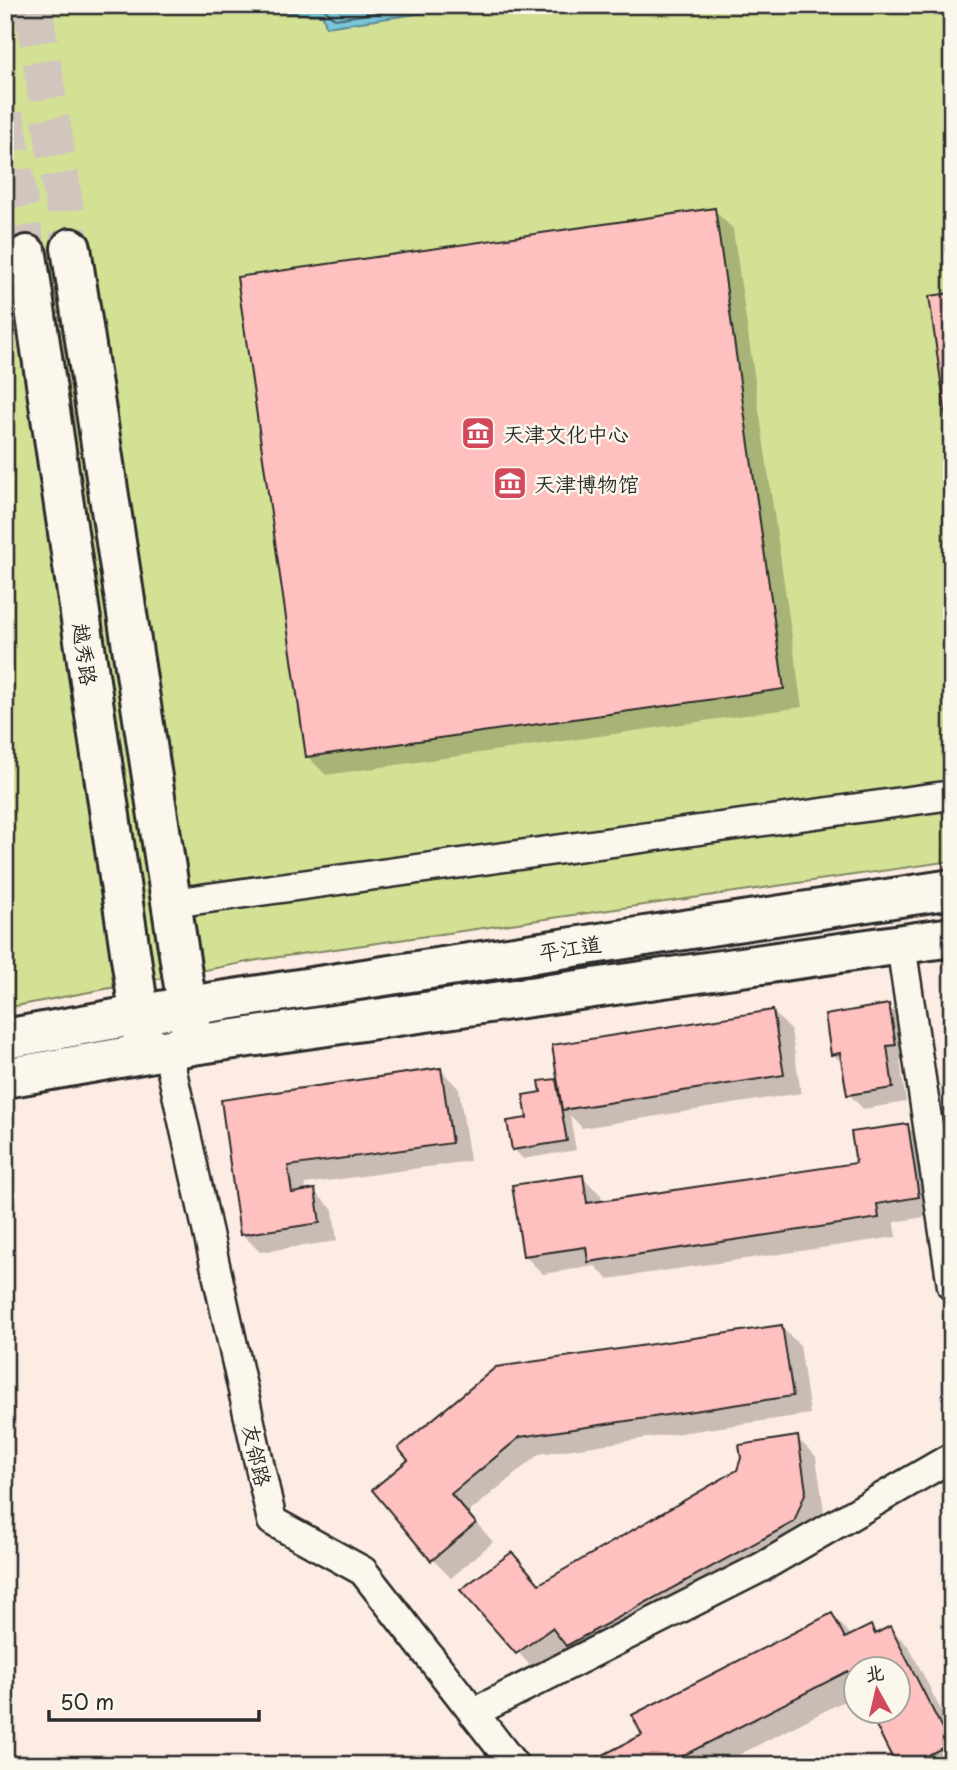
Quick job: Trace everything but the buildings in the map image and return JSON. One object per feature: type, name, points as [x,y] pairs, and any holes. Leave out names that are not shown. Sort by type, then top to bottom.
[{"type":"main road","points":[[71,248],[188,1006],[168,1049]]},
{"type":"main road","name":"越秀路","points":[[27,255],[139,1015],[168,1049]]},
{"type":"main road","name":"平江道","points":[[5,1039],[188,1006],[952,889]]},
{"type":"main road","name":"平江道","points":[[5,1078],[168,1049],[952,937]]},
{"type":"street","points":[[172,903],[952,795]]},
{"type":"street","points":[[901,945],[952,1286]]},
{"type":"street","name":"友邻路","points":[[168,1049],[272,1521],[363,1571],[514,1765]]},
{"type":"street","points":[[473,1713],[762,1567],[952,1457]]},
{"type":"green space","name":"天津文化中心","points":[[5,5],[952,5],[952,861],[258,960],[5,1008]]},
{"type":"water","points":[[261,5],[480,5],[326,27],[323,15],[287,13]]},
{"type":"tunnel","points":[[33,5],[71,248]]},
{"type":"tunnel","points":[[5,114],[27,255]]},
{"type":"place","name":"天津文化中心","points":[[478,433]]},
{"type":"place","name":"天津博物馆","points":[[510,483]]}]
